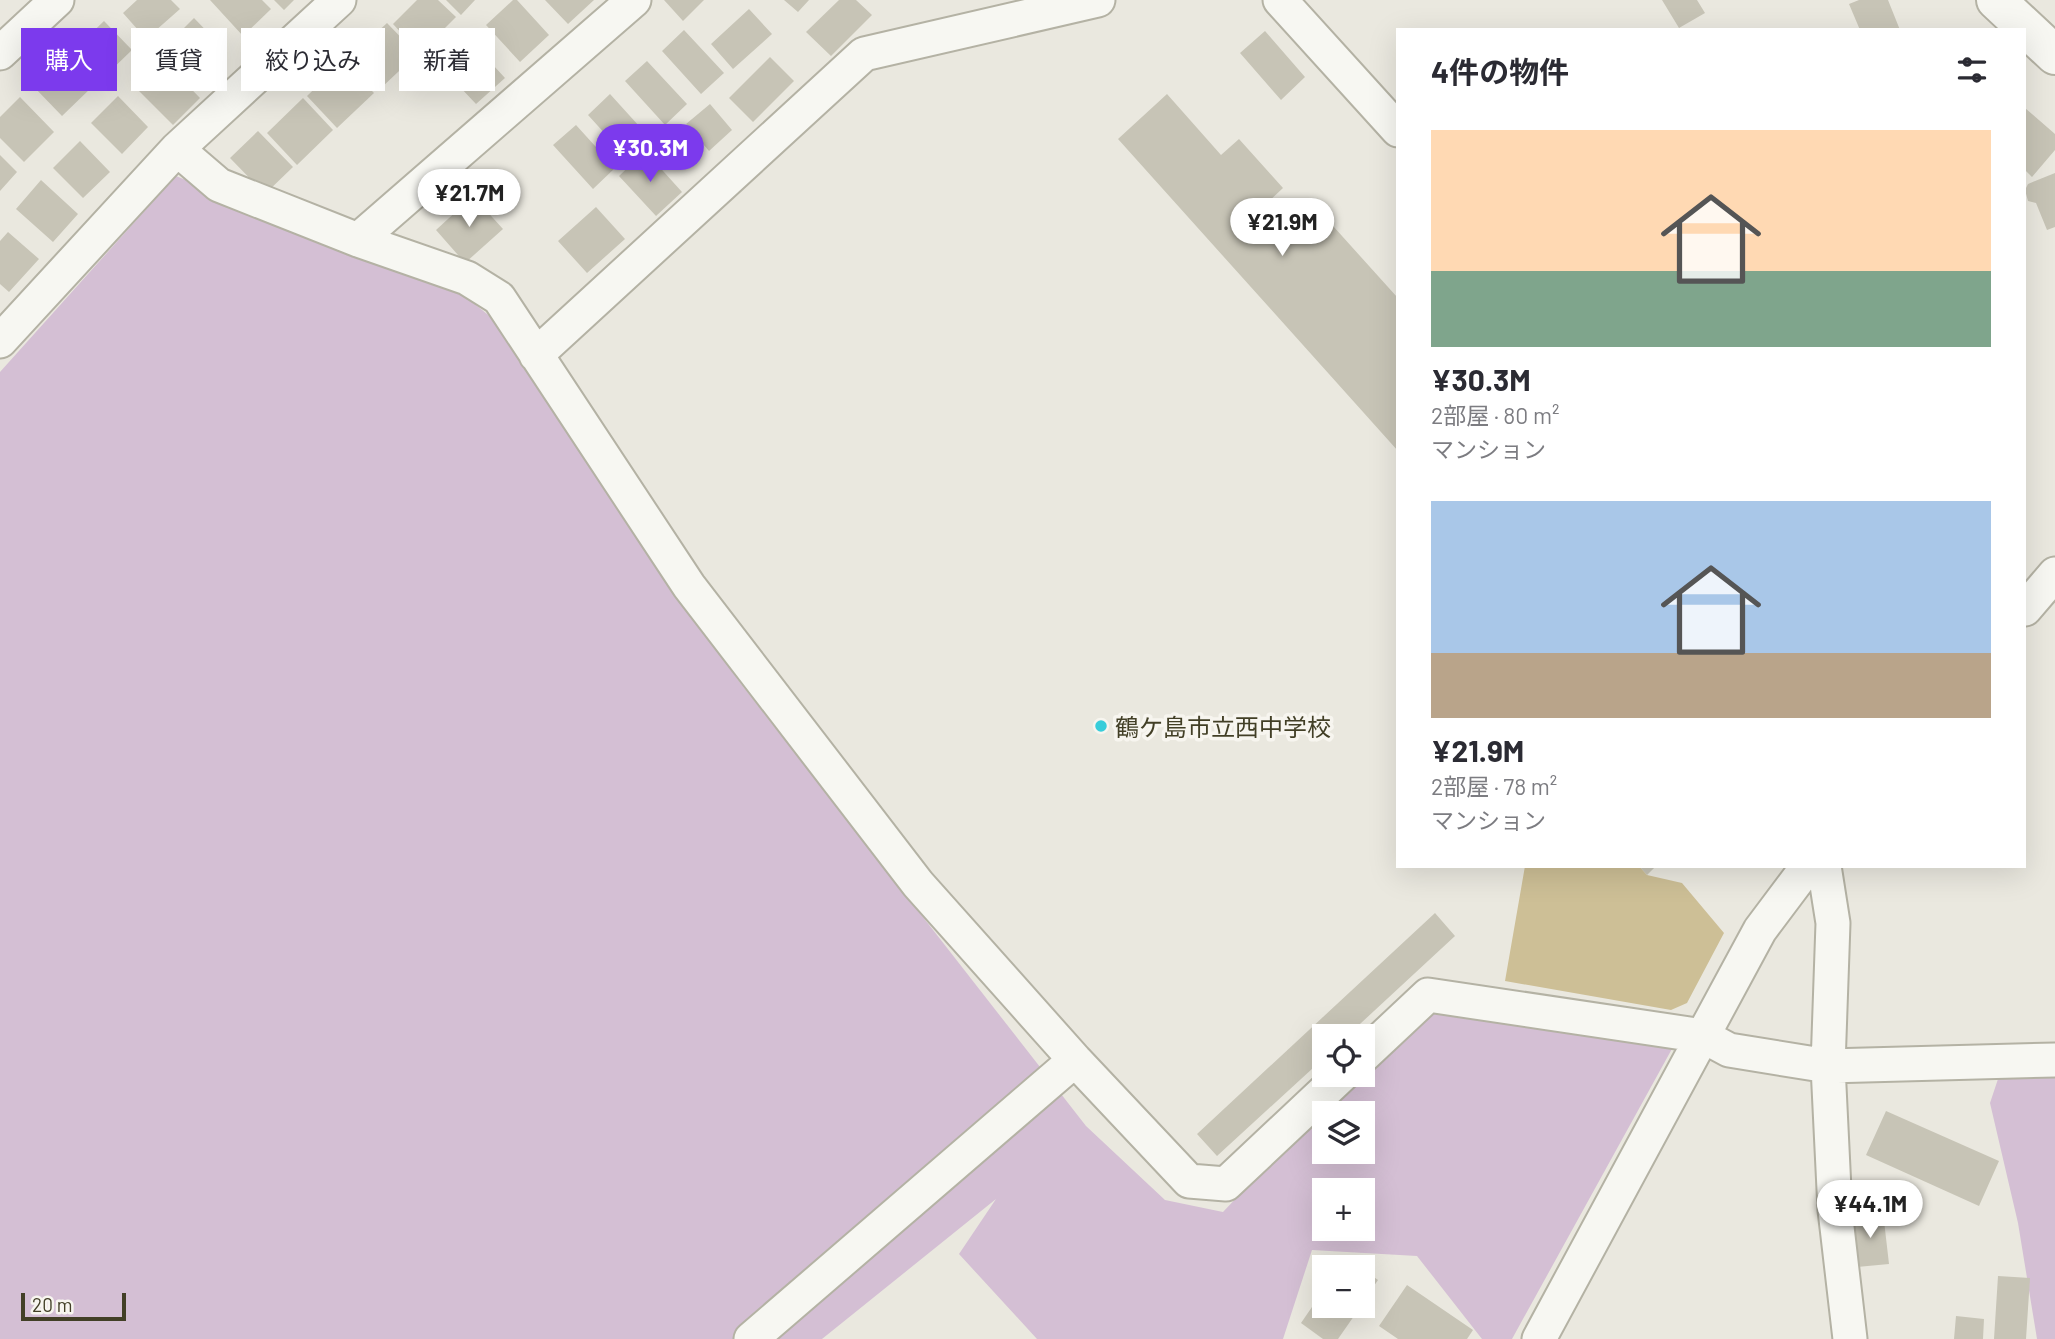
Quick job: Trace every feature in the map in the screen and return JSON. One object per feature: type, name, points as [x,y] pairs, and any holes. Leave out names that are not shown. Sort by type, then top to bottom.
[{"type":"street","points":[[0,53],[57,0]]},
{"type":"street","points":[[5,325],[177,149],[339,0]]},
{"type":"street","points":[[358,240],[634,0]]},
{"type":"street","points":[[536,355],[864,54],[1098,0]]},
{"type":"street","points":[[1280,0],[1396,128]]},
{"type":"street","points":[[1996,0],[2055,55]]},
{"type":"street","points":[[177,149],[219,185],[358,240],[467,278],[499,298],[698,597],[918,884],[1189,1181],[1226,1184],[1329,1087]]},
{"type":"street","points":[[2026,608],[2055,574]]},
{"type":"street","points":[[1538,1339],[1760,930],[1806,868]]},
{"type":"street","points":[[1824,868],[1833,923],[1829,1066],[1835,1210],[1850,1339]]},
{"type":"street","points":[[1375,1045],[1428,995],[1703,1036],[1729,1049],[1829,1066],[2055,1060]]},
{"type":"street","points":[[751,1339],[1075,1059]]},
{"type":"shaded area","points":[[176,176],[461,293],[492,318],[738,680],[1086,1126],[1165,1200],[1223,1212],[1312,1118],[1312,1164],[1375,1164],[1375,1101],[1328,1101],[1342,1087],[1375,1087],[1375,1051],[1428,995],[1673,1047],[1512,1339],[1482,1339],[1417,1256],[1312,1250],[1283,1339],[1037,1339],[959,1254],[996,1199],[822,1339],[0,1339],[0,372]]},
{"type":"shaded area","points":[[1525,868],[1641,868],[1647,875],[1682,883],[1724,933],[1687,1003],[1671,1010],[1505,981]]},
{"type":"shaded area","points":[[2055,1047],[2055,1339],[2037,1339],[2018,1223],[1990,1103],[1998,1079],[2035,1078]]},
{"type":"building","points":[[137,0],[171,0],[180,9],[158,28],[136,28],[123,13]]},
{"type":"building","points":[[210,0],[262,0],[271,9],[251,28],[241,28],[241,34]]},
{"type":"building","points":[[274,0],[294,0],[284,10]]},
{"type":"building","points":[[417,0],[438,0],[456,17],[445,28],[399,28],[399,30],[393,24]]},
{"type":"building","points":[[446,0],[475,0],[461,15]]},
{"type":"building","points":[[513,0],[517,0],[549,35],[520,62],[495,35],[495,28],[486,25]]},
{"type":"building","points":[[545,0],[594,0],[568,24]]},
{"type":"building","points":[[664,0],[704,0],[683,21]]},
{"type":"building","points":[[784,0],[809,0],[798,12]]},
{"type":"building","points":[[839,0],[856,0],[872,15],[831,56],[806,32]]},
{"type":"building","points":[[1662,0],[1697,0],[1705,13],[1679,28]]},
{"type":"building","points":[[1859,0],[1888,0],[1899,28],[1859,28],[1849,4]]},
{"type":"building","points":[[749,9],[772,34],[733,69],[711,44]]},
{"type":"building","points":[[194,18],[204,28],[184,28]]},
{"type":"building","points":[[104,21],[111,28],[97,28]]},
{"type":"building","points":[[387,23],[399,35],[399,71],[385,84],[385,28],[382,28]]},
{"type":"building","points":[[684,30],[724,73],[701,94],[662,51]]},
{"type":"building","points":[[1265,31],[1305,77],[1281,100],[1240,53]]},
{"type":"building","points":[[117,34],[131,49],[117,64]]},
{"type":"building","points":[[770,57],[794,81],[753,122],[729,98]]},
{"type":"building","points":[[647,61],[687,104],[665,125],[625,81]]},
{"type":"building","points":[[495,67],[505,78],[495,87]]},
{"type":"building","points":[[38,91],[88,91],[62,116]]},
{"type":"building","points":[[139,91],[193,91],[200,98],[173,125]]},
{"type":"building","points":[[312,91],[374,93],[337,128],[307,96]]},
{"type":"building","points":[[464,91],[490,91],[476,104]]},
{"type":"building","points":[[610,94],[649,137],[627,158],[588,115]]},
{"type":"building","points":[[1167,94],[1221,155],[1239,139],[1283,188],[1264,206],[1287,232],[1315,206],[1396,296],[1396,449],[1118,139]]},
{"type":"building","points":[[118,96],[148,127],[122,154],[91,123]]},
{"type":"building","points":[[20,97],[54,132],[24,162],[0,138],[0,117]]},
{"type":"building","points":[[303,98],[333,130],[297,165],[267,133]]},
{"type":"building","points":[[710,104],[732,130],[709,151],[686,124]]},
{"type":"building","points":[[2026,109],[2055,134],[2055,150],[2032,177],[2026,171]]},
{"type":"building","points":[[576,125],[615,168],[593,189],[553,145]]},
{"type":"building","points":[[258,131],[293,167],[265,194],[230,158]]},
{"type":"building","points":[[80,141],[110,172],[83,198],[53,168]]},
{"type":"building","points":[[645,151],[682,192],[656,216],[619,176]]},
{"type":"building","points":[[0,155],[17,172],[0,191]]},
{"type":"building","points":[[2055,173],[2055,227],[2047,230],[2036,203],[2028,201],[2028,184]]},
{"type":"building","points":[[41,180],[78,214],[53,242],[16,209]]},
{"type":"building","points":[[473,196],[503,229],[465,263],[436,230]]},
{"type":"building","points":[[596,207],[625,239],[587,273],[558,241]]},
{"type":"building","points":[[8,232],[39,259],[9,292],[0,284],[0,241]]},
{"type":"building","points":[[1641,868],[1654,868],[1647,875]]},
{"type":"building","points":[[1435,913],[1455,936],[1360,1024],[1315,1024]]},
{"type":"building","points":[[1312,1027],[1312,1069],[1217,1156],[1197,1134]]},
{"type":"building","points":[[1886,1111],[1999,1161],[1979,1206],[1866,1155]]},
{"type":"building","points":[[1883,1212],[1889,1264],[1857,1267],[1852,1215]]},
{"type":"building","points":[[1998,1276],[2030,1278],[2026,1339],[1994,1339]]},
{"type":"building","points":[[1407,1285],[1473,1330],[1467,1339],[1398,1339],[1379,1326]]},
{"type":"building","points":[[1312,1307],[1312,1318],[1353,1318],[1338,1339],[1323,1339],[1301,1323]]},
{"type":"building","points":[[1956,1316],[1984,1319],[1983,1339],[1954,1339]]},
{"type":"place","name":"鶴ケ島市立西中学校","points":[[1101,726]]}]
